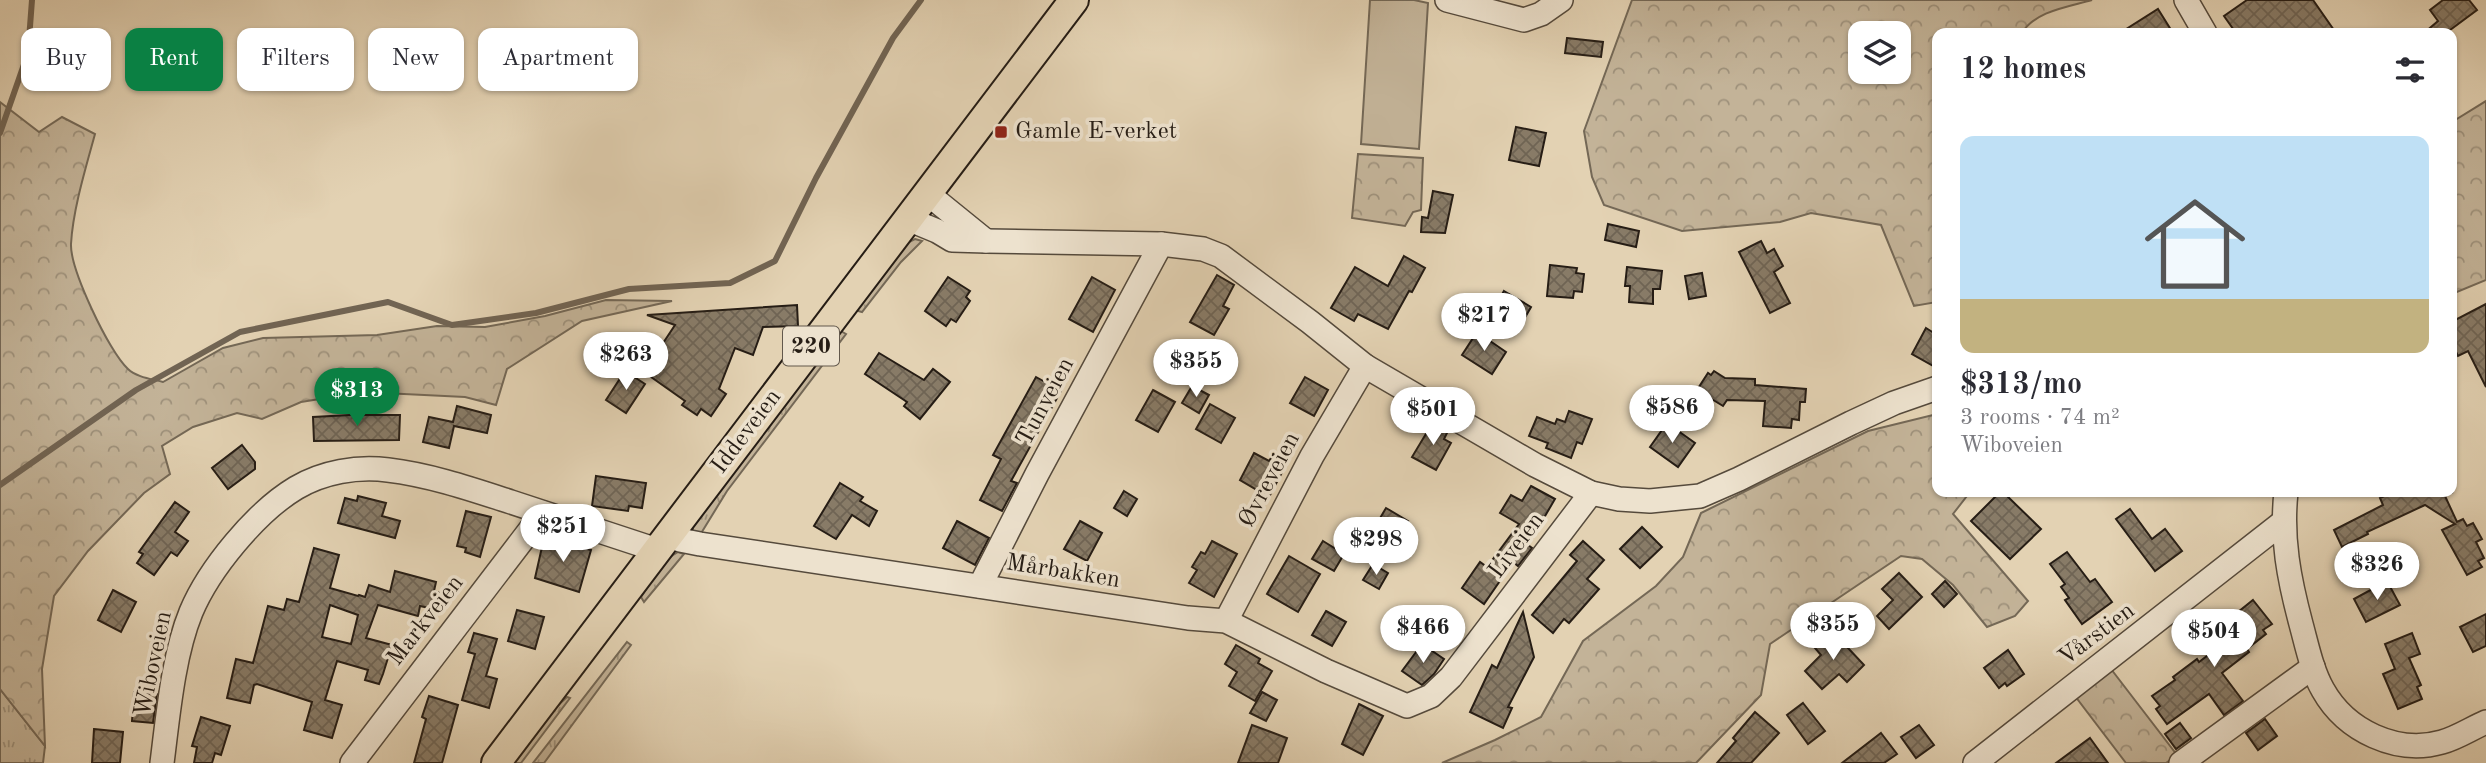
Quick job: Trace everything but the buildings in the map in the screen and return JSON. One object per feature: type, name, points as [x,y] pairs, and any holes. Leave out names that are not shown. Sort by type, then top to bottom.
[{"type":"main road","name":"Iddeveien","points":[[496,763],[1074,0]]},
{"type":"street","points":[[1447,0],[1524,20],[1541,15],[1558,5],[1561,0]]},
{"type":"street","points":[[2186,0],[2202,28]]},
{"type":"street","points":[[928,194],[986,241]]},
{"type":"street","points":[[908,219],[937,230],[952,240],[1161,244],[1203,249],[1221,256],[1366,366],[1475,432],[1591,493],[1619,499],[1650,501],[1699,496],[1739,479],[1850,423],[1932,390]]},
{"type":"street","name":"Tunveien","points":[[979,586],[1161,244]]},
{"type":"street","name":"Øvreveien","points":[[1226,621],[1312,456],[1366,366]]},
{"type":"street","name":"Wiboveien","points":[[162,763],[171,691],[187,623],[198,597],[225,557],[250,527],[296,488],[333,472],[386,469],[455,484],[543,513],[664,542]]},
{"type":"street","name":"Liveien","points":[[1431,696],[1451,677],[1591,493]]},
{"type":"street","points":[[2286,497],[2283,523],[2292,591],[2313,667],[2323,691],[2340,713],[2361,730],[2393,744],[2423,746],[2444,741],[2486,722]]},
{"type":"street","name":"Markveien","points":[[352,763],[543,513]]},
{"type":"street","name":"Vårstien","points":[[1975,763],[2283,523]]},
{"type":"street","name":"Mårbakken","points":[[664,542],[680,540],[1188,618],[1226,621],[1326,671],[1407,706],[1431,696]]},
{"type":"street","points":[[2181,763],[2313,667]]},
{"type":"green space","points":[[1370,0],[1414,0],[1428,3],[1419,149],[1361,144]]},
{"type":"green space","points":[[1632,0],[2092,0],[2044,15],[2026,28],[1932,28],[1932,303],[1914,306],[1881,225],[1811,213],[1780,222],[1682,231],[1604,205],[1592,177],[1584,131]]},
{"type":"green space","points":[[2486,101],[2486,280],[2457,292],[2457,119]]},
{"type":"green space","points":[[0,102],[39,132],[62,117],[95,134],[74,217],[72,256],[84,290],[111,346],[128,369],[144,377],[163,382],[223,348],[263,338],[377,335],[437,326],[485,327],[545,316],[606,300],[672,301],[582,321],[507,369],[496,405],[465,397],[363,392],[301,402],[262,419],[237,413],[193,427],[162,446],[170,474],[144,493],[88,551],[54,596],[42,669],[45,746],[0,689]]},
{"type":"green space","points":[[1358,154],[1423,158],[1421,210],[1413,212],[1405,226],[1352,218]]},
{"type":"green space","points":[[915,239],[922,241],[901,262],[862,312],[858,311],[856,305],[903,245]]},
{"type":"green space","points":[[839,330],[846,334],[727,491],[700,535],[693,532],[693,523]]},
{"type":"green space","points":[[1932,415],[1932,497],[1966,497],[1953,514],[2028,601],[2015,616],[1987,627],[1953,585],[1922,559],[1901,556],[1770,644],[1761,695],[1696,763],[1442,763],[1541,717],[1583,641],[1656,586],[1683,557],[1701,513],[1868,431]]},
{"type":"green space","points":[[678,552],[684,554],[644,602],[641,597],[657,572]]},
{"type":"green space","points":[[627,642],[631,645],[544,763],[533,763]]},
{"type":"green space","points":[[2111,669],[2177,755],[2166,763],[2126,763],[2075,696]]},
{"type":"green space","points":[[0,689],[45,746],[43,763],[0,763]]},
{"type":"green space","points":[[567,697],[570,698],[521,763],[511,763],[543,719]]},
{"type":"waterway","points":[[0,133],[28,53],[32,0]]},
{"type":"waterway","points":[[0,485],[136,390],[240,332],[388,302],[452,325],[536,313],[629,289],[730,283],[775,261],[816,178],[893,38],[921,0]]},
{"type":"place","name":"Gamle E-verket","points":[[1001,132]]}]
